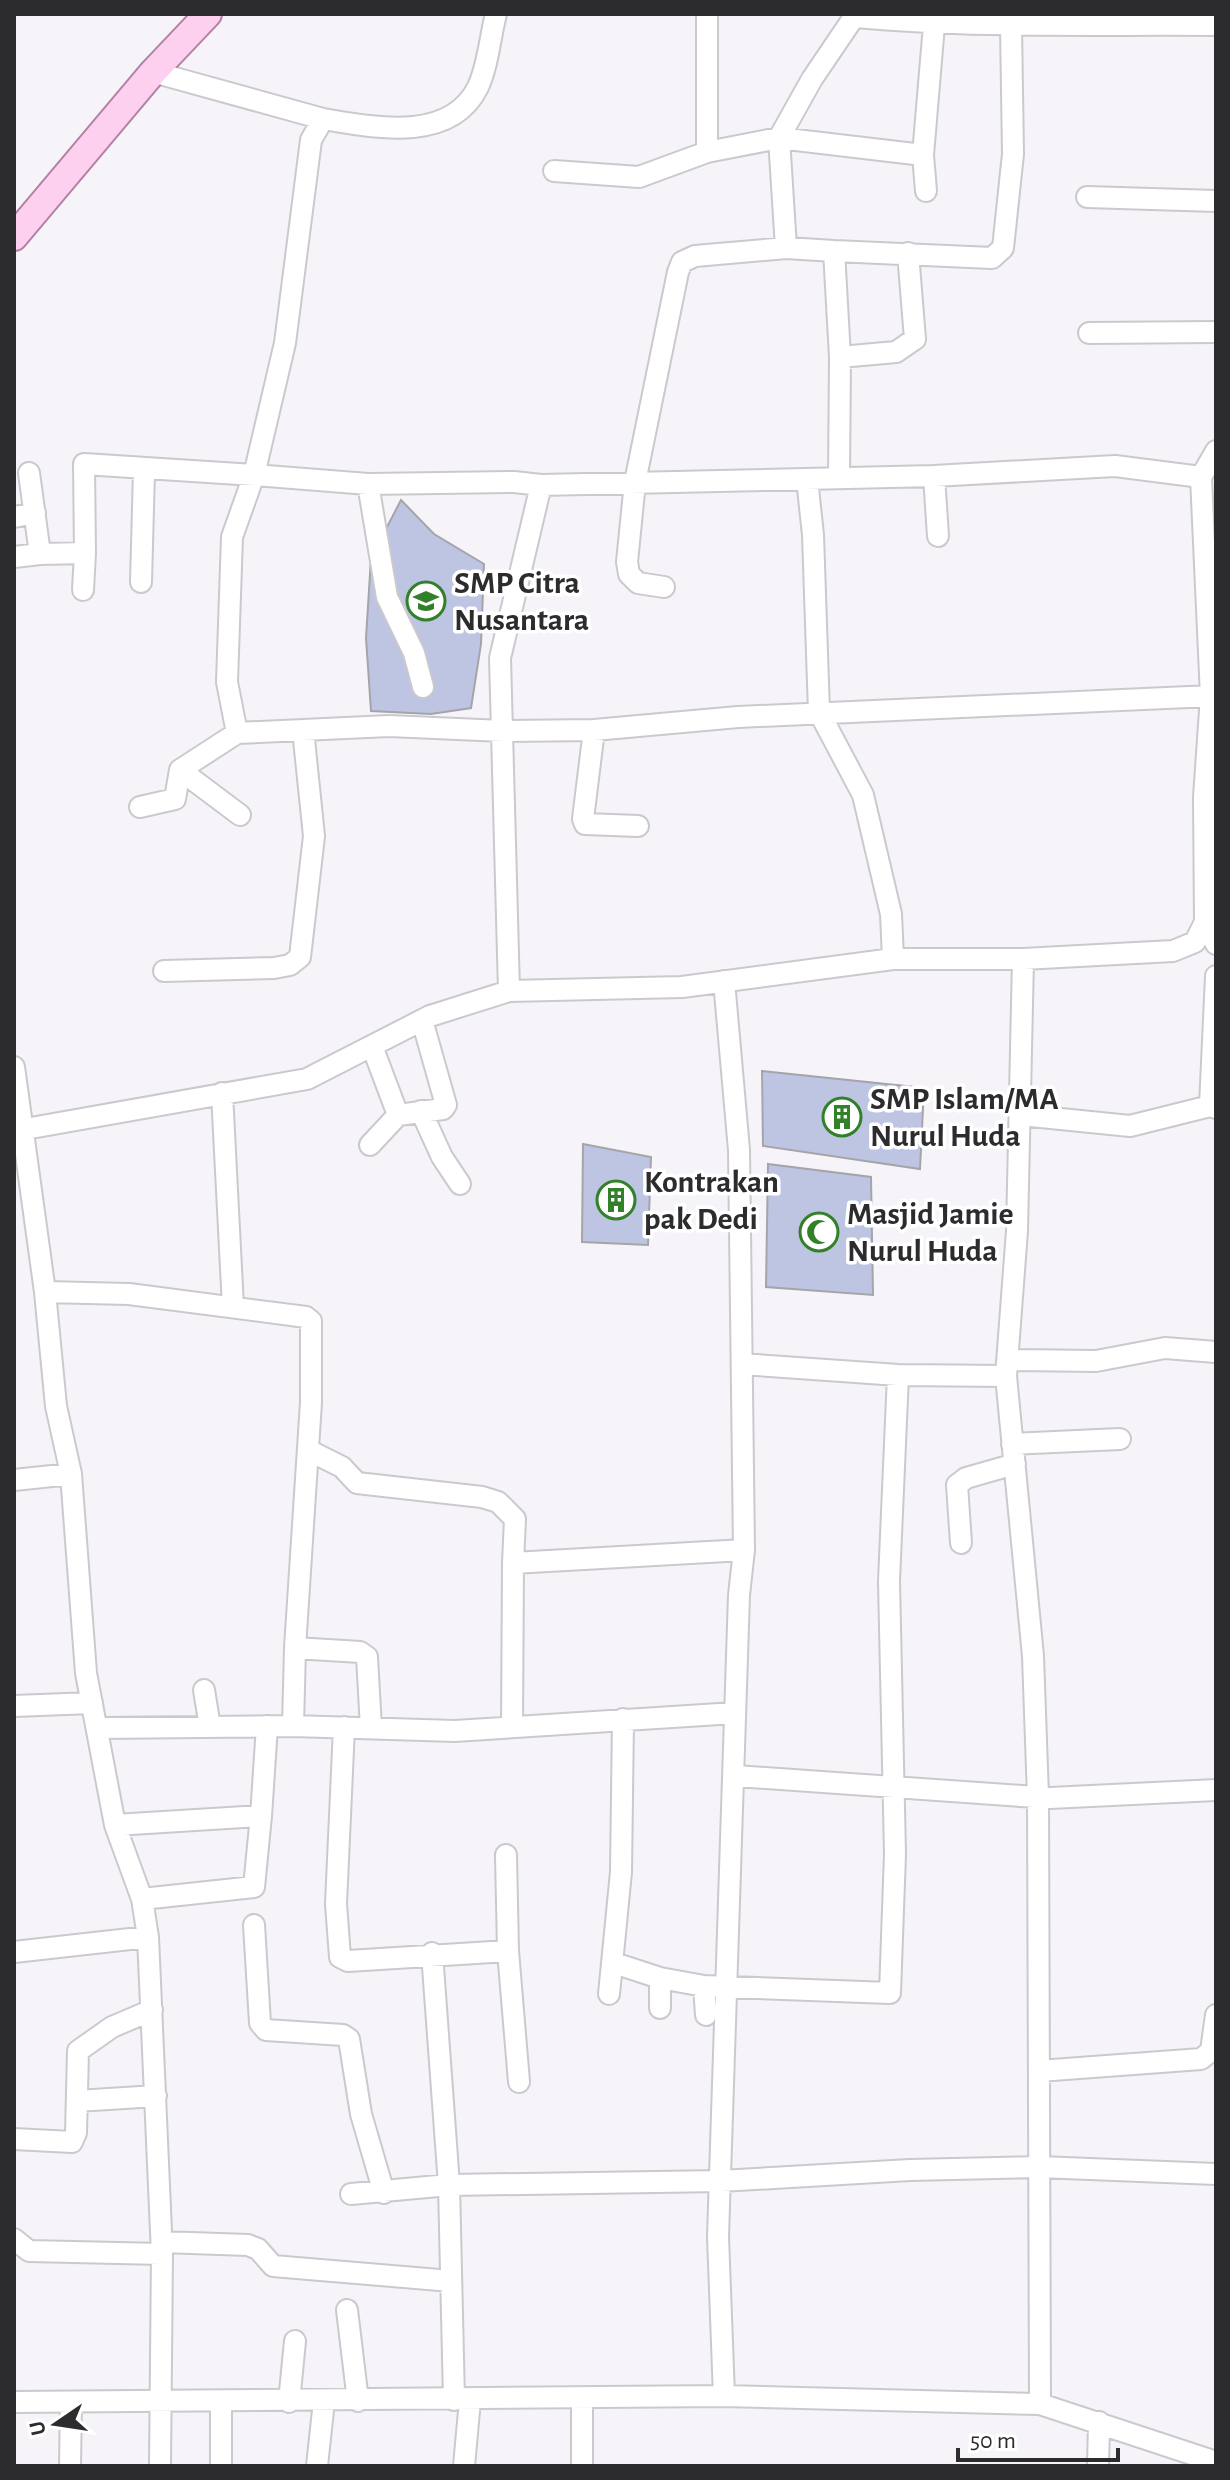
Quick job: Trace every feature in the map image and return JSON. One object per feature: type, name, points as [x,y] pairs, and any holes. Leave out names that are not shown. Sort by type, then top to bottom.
[{"type":"main road","points":[[14,237],[153,72],[208,14]]},
{"type":"street","points":[[153,72],[323,119],[388,130],[442,121],[462,107],[478,87],[496,14]]},
{"type":"street","points":[[707,14],[707,152]]},
{"type":"street","points":[[786,248],[779,138],[812,79],[856,15],[934,25],[983,18],[1011,26],[1216,25]]},
{"type":"street","points":[[926,191],[923,155],[934,25]]},
{"type":"street","points":[[664,587],[638,583],[629,574],[627,562],[635,482],[682,262],[695,256],[786,248],[992,258],[1003,248],[1013,154],[1011,26]]},
{"type":"street","points":[[237,733],[227,682],[232,537],[254,475],[285,343],[311,140],[323,119]]},
{"type":"street","points":[[554,171],[639,177],[707,152],[779,138],[923,155]]},
{"type":"street","points":[[1087,197],[1216,201]]},
{"type":"street","points":[[834,251],[840,357],[839,477]]},
{"type":"street","points":[[840,357],[896,352],[915,339],[908,253]]},
{"type":"street","points":[[1089,333],[1216,332]]},
{"type":"street","points":[[1216,451],[1201,477],[1212,706],[1204,797],[1205,922],[1216,944]]},
{"type":"street","points":[[83,590],[84,464],[144,471],[368,484],[514,482],[541,485],[934,476],[1115,466],[1201,477]]},
{"type":"street","points":[[141,582],[144,471]]},
{"type":"street","points":[[29,473],[40,554]]},
{"type":"street","points":[[934,476],[938,536]]},
{"type":"street","points":[[807,479],[813,535],[819,712],[863,795],[891,914],[893,959]]},
{"type":"street","points":[[368,484],[387,597],[414,653],[423,687]]},
{"type":"street","points":[[509,991],[500,658],[541,485]]},
{"type":"street","points":[[14,517],[35,513]]},
{"type":"street","points":[[14,557],[85,553]]},
{"type":"street","points":[[140,807],[175,799],[180,770],[237,733],[389,726],[503,731],[594,730],[819,712],[1212,706]]},
{"type":"street","points":[[164,971],[274,968],[290,965],[300,957],[314,836],[303,730]]},
{"type":"street","points":[[594,730],[583,819],[588,826],[638,826]]},
{"type":"street","points":[[180,770],[240,815]]},
{"type":"street","points":[[20,1130],[307,1079],[422,1020],[509,991],[647,989],[893,959],[1023,959],[1181,950],[1195,942],[1205,922]]},
{"type":"street","points":[[1023,959],[1021,1115],[1007,1368],[1033,1656],[1038,1797],[1040,2404]]},
{"type":"street","points":[[1021,1115],[1130,1126],[1213,1107],[1216,976]]},
{"type":"street","points":[[724,981],[739,1150],[744,1550],[735,1713],[736,1776],[718,2237],[724,2396]]},
{"type":"street","points":[[370,1145],[398,1115],[446,1105],[422,1020]]},
{"type":"street","points":[[372,1046],[398,1115]]},
{"type":"street","points":[[14,1067],[20,1130],[45,1292],[56,1406],[71,1474],[86,1673],[115,1825],[142,1899],[148,1937],[162,2248],[160,2466]]},
{"type":"street","points":[[222,1093],[233,1307]]},
{"type":"street","points":[[421,1111],[442,1157],[460,1184]]},
{"type":"street","points":[[45,1292],[129,1294],[306,1317],[311,1321],[308,1450],[293,1726]]},
{"type":"street","points":[[742,1364],[898,1375],[1096,1361],[1165,1348],[1216,1352]]},
{"type":"street","points":[[614,1963],[660,1978],[704,1986],[890,1993],[895,1789],[889,1581],[898,1375]]},
{"type":"street","points":[[961,1543],[957,1485],[966,1478],[1014,1454],[1120,1439]]},
{"type":"street","points":[[308,1450],[342,1467],[357,1483],[482,1497],[498,1502],[515,1519],[512,1727]]},
{"type":"street","points":[[14,1480],[71,1474]]},
{"type":"street","points":[[513,1563],[744,1550]]},
{"type":"street","points":[[295,1648],[360,1652],[367,1657],[371,1728]]},
{"type":"street","points":[[204,1690],[210,1727]]},
{"type":"street","points":[[14,1706],[92,1703]]},
{"type":"street","points":[[98,1728],[293,1726],[455,1731],[735,1713]]},
{"type":"street","points":[[609,1994],[614,1963],[623,1819],[623,1719]]},
{"type":"street","points":[[142,1899],[254,1887],[267,1726]]},
{"type":"street","points":[[344,1727],[336,1904],[339,1954],[348,1961],[432,1953],[508,1951]]},
{"type":"street","points":[[736,1776],[1038,1797],[1216,1790]]},
{"type":"street","points":[[115,1825],[261,1816]]},
{"type":"street","points":[[506,1855],[508,1951],[519,2082]]},
{"type":"street","points":[[254,1925],[260,2023],[266,2030],[347,2037],[361,2114],[384,2193]]},
{"type":"street","points":[[14,1952],[148,1937]]},
{"type":"street","points":[[432,1953],[449,2185],[451,2281],[462,2400],[464,2466]]},
{"type":"street","points":[[660,1978],[660,2008]]},
{"type":"street","points":[[704,1986],[706,2015]]},
{"type":"street","points":[[14,2139],[72,2142],[77,2101],[76,2056],[81,2047],[112,2027],[152,2010]]},
{"type":"street","points":[[1039,2071],[1201,2059],[1211,2051],[1216,2015]]},
{"type":"street","points":[[77,2101],[156,2096]]},
{"type":"street","points":[[351,2194],[449,2185],[721,2181],[910,2170],[1039,2167],[1216,2174]]},
{"type":"street","points":[[14,2239],[19,2247],[29,2251],[248,2245],[258,2249],[273,2266],[451,2281]]},
{"type":"street","points":[[347,2310],[358,2401]]},
{"type":"street","points":[[289,2402],[295,2341]]},
{"type":"street","points":[[14,2402],[724,2396],[1040,2404],[1099,2422],[1206,2462]]},
{"type":"street","points":[[582,2399],[582,2466]]},
{"type":"street","points":[[317,2466],[324,2401]]},
{"type":"street","points":[[70,2466],[71,2402]]},
{"type":"street","points":[[221,2402],[221,2466]]},
{"type":"street","points":[[1098,2466],[1099,2422]]},
{"type":"building","name":"SMP Citra Nusantara","points":[[401,500],[434,534],[484,564],[481,644],[471,708],[431,714],[371,711],[366,638],[371,558]]},
{"type":"building","name":"SMP Islam/MA Nurul Huda","points":[[762,1071],[924,1088],[920,1169],[763,1146]]},
{"type":"building","name":"Kontrakan pak Dedi","points":[[583,1144],[651,1157],[648,1245],[582,1242]]},
{"type":"building","name":"Masjid Jamie Nurul Huda","points":[[768,1164],[871,1177],[873,1295],[766,1287]]},
{"type":"place","name":"SMP Citra Nusantara","points":[[426,601]]},
{"type":"place","name":"SMP Islam/MA Nurul Huda","points":[[842,1117]]},
{"type":"place","name":"Kontrakan pak Dedi","points":[[616,1200]]},
{"type":"place","name":"Masjid Jamie Nurul Huda","points":[[819,1232]]}]
